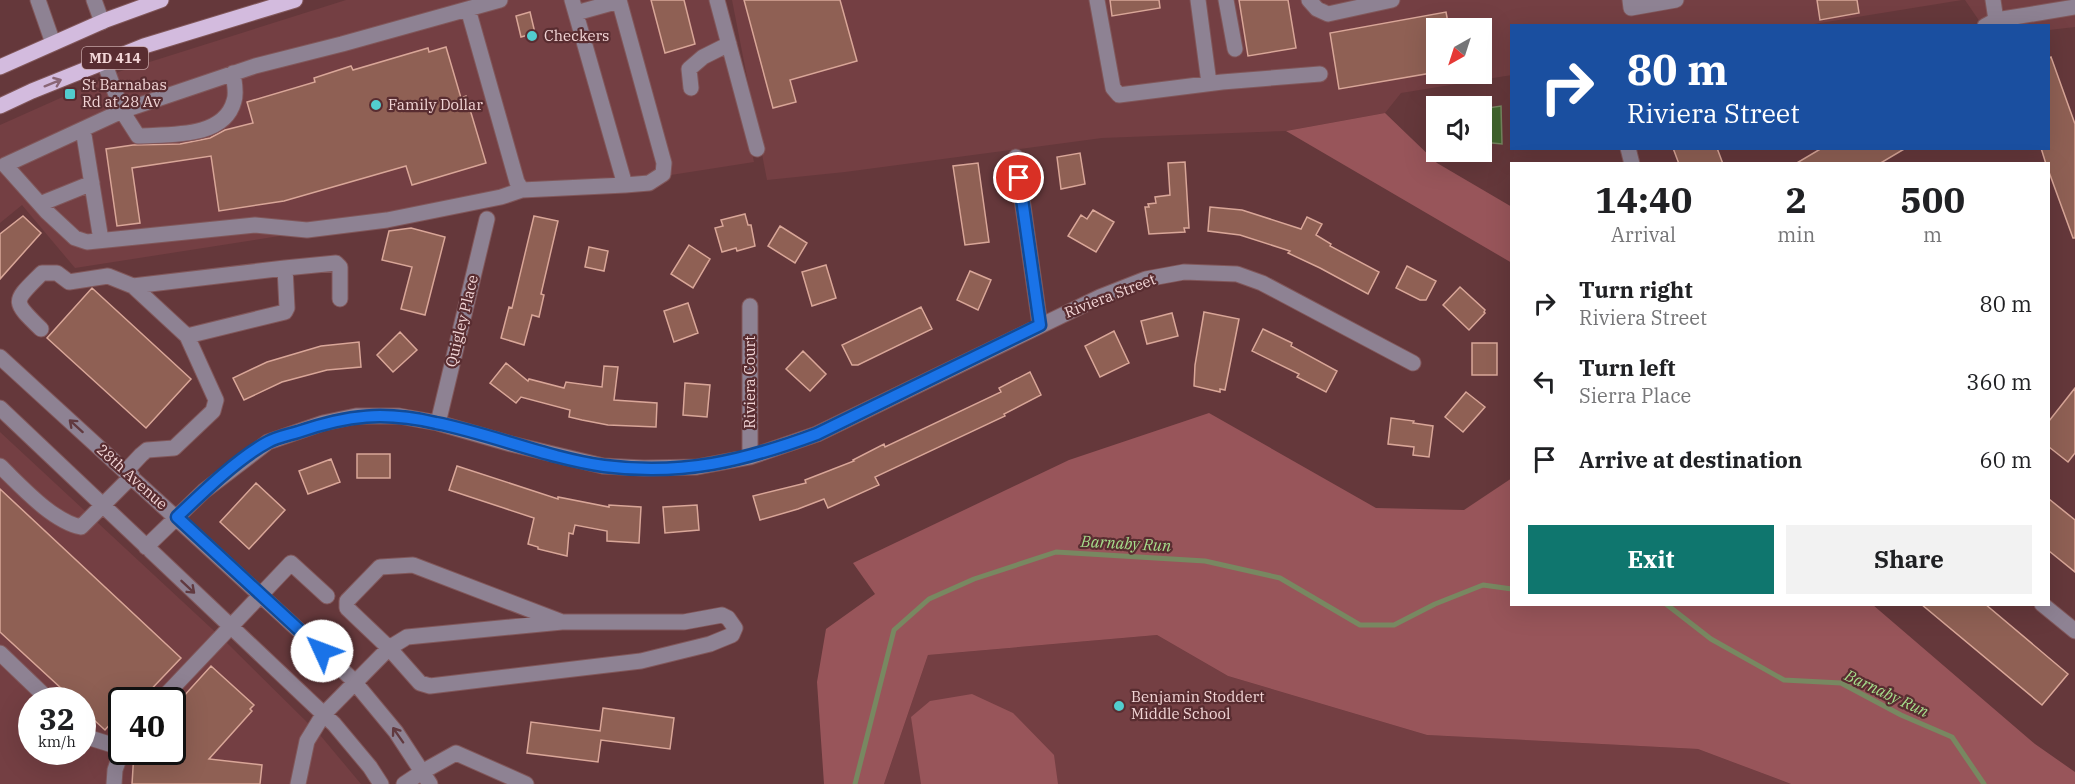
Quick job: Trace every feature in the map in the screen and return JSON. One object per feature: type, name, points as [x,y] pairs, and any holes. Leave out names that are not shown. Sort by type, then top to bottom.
[{"type":"main road","name":"MD 414","points":[[0,67],[102,22],[161,0]]},
{"type":"main road","name":"MD 414","points":[[0,106],[144,46],[296,0]]},
{"type":"street","points":[[38,0],[53,43]]},
{"type":"street","points":[[94,0],[102,22]]},
{"type":"street","points":[[501,0],[233,73],[122,111],[83,129],[2,160],[40,204],[75,238],[87,242],[255,225],[307,230],[387,220],[501,197],[522,190],[625,185],[649,183],[663,174],[664,163],[619,0],[574,7],[625,185]]},
{"type":"street","points":[[717,0],[757,149]]},
{"type":"street","points":[[1097,0],[1113,88],[1119,95],[1209,83],[1320,74]]},
{"type":"street","points":[[1198,0],[1209,83]]},
{"type":"street","points":[[1226,0],[1235,49]]},
{"type":"street","points":[[1310,0],[1317,9],[1328,14],[1392,0]]},
{"type":"street","points":[[1630,0],[1631,8],[1676,0]]},
{"type":"street","points":[[1993,0],[1991,23],[2075,7]]},
{"type":"street","points":[[468,9],[517,182],[522,190]]},
{"type":"street","points":[[690,88],[689,69],[703,57],[729,44]]},
{"type":"street","points":[[104,62],[122,111],[138,136],[197,132],[219,124],[235,100],[233,73]]},
{"type":"street","points":[[83,129],[101,240]]},
{"type":"street","points":[[1016,157],[1040,325]]},
{"type":"street","points":[[40,204],[92,183]]},
{"type":"street","name":"Quigley Place","points":[[438,423],[487,219]]},
{"type":"street","points":[[133,286],[336,263],[340,267],[340,299]]},
{"type":"street","points":[[187,336],[285,312],[287,308],[285,268]]},
{"type":"street","name":"Riviera Street","points":[[146,547],[204,491],[268,442],[323,423],[356,416],[399,416],[438,423],[511,444],[603,465],[644,468],[697,467],[750,457],[817,434],[1100,297],[1146,279],[1184,272],[1237,274],[1262,283],[1413,363]]},
{"type":"street","points":[[0,466],[29,494],[68,524],[81,527],[103,506],[141,455],[147,450],[174,448],[213,411],[216,400],[187,336],[133,286],[108,276],[69,282],[57,273],[42,273],[23,292],[19,300],[20,309],[41,329]]},
{"type":"street","name":"Riviera Court","points":[[750,306],[750,457]]},
{"type":"street","name":"28th Avenue","points":[[0,357],[355,682],[396,732],[426,778]]},
{"type":"street","points":[[0,408],[323,715],[370,767],[381,784]]},
{"type":"street","points":[[173,687],[291,563],[327,596]]},
{"type":"street","points":[[298,784],[307,741],[323,715],[389,648],[407,637],[562,622],[684,622],[722,615],[728,618],[735,628],[732,635],[710,644],[641,662],[430,686],[420,683],[389,648],[347,608],[347,601],[380,567],[413,565],[562,622]]},
{"type":"street","points":[[2044,606],[2075,631]]},
{"type":"street","points":[[0,653],[35,687]]},
{"type":"street","points":[[404,784],[426,778],[456,753],[526,784]]},
{"type":"street","points":[[114,784],[117,765]]},
{"type":"shaded area","points":[[346,0],[719,0],[754,162],[75,268],[22,205],[0,223],[0,125],[121,71]]},
{"type":"shaded area","points":[[732,0],[1962,0],[1814,24],[1510,24],[1510,75],[1492,78],[1492,18],[1426,18],[1426,84],[1456,84],[1401,93],[1385,113],[1286,131],[1102,138],[767,180]]},
{"type":"shaded area","points":[[1965,0],[2075,0],[2075,27],[2050,30],[2050,24],[1981,24]]},
{"type":"shaded area","points":[[1501,106],[1502,144],[1492,143],[1492,107]]},
{"type":"shaded area","points":[[1385,113],[1426,152],[1426,162],[1436,162],[1510,206],[1510,262],[1286,131]]},
{"type":"shaded area","points":[[1209,413],[1376,508],[1464,510],[1510,479],[1510,606],[1874,606],[2035,744],[2075,772],[2075,784],[1791,784],[1698,749],[1427,735],[1228,676],[1157,635],[928,655],[884,784],[824,784],[817,682],[826,629],[875,594],[853,563],[1069,460]]},
{"type":"shaded area","points":[[0,432],[225,641],[320,735],[361,784],[0,784]]},
{"type":"shaded area","name":"Benjamin Stoddert Middle School","points":[[1157,635],[1228,676],[1427,735],[1698,749],[1791,784],[884,784],[928,655]]},
{"type":"shaded area","points":[[972,694],[1013,713],[1054,755],[1058,784],[921,784],[911,717],[930,701]]},
{"type":"building","points":[[651,0],[684,0],[695,44],[665,53]]},
{"type":"building","points":[[744,0],[840,0],[857,61],[790,80],[796,102],[773,108]]},
{"type":"building","points":[[1110,0],[1159,0],[1160,8],[1112,16]]},
{"type":"building","points":[[1239,0],[1288,0],[1296,48],[1248,56]]},
{"type":"building","points":[[1817,0],[1857,0],[1859,13],[1820,20]]},
{"type":"building","points":[[530,12],[535,33],[521,37],[516,16]]},
{"type":"building","points":[[1446,12],[1447,18],[1426,18],[1426,74],[1339,89],[1330,33]]},
{"type":"building","points":[[446,47],[461,98],[466,96],[486,163],[412,185],[406,166],[284,201],[219,211],[211,156],[132,168],[140,223],[117,226],[106,149],[133,145],[180,144],[210,138],[225,130],[253,123],[247,102],[315,82],[314,78],[351,66],[353,70],[428,48],[429,52]]},
{"type":"building","points":[[2050,58],[2075,124],[2075,238],[2073,238],[2050,175],[2050,162],[2045,162],[2042,150],[2050,150]]},
{"type":"building","points":[[1674,150],[1718,150],[1722,162],[1678,162]]},
{"type":"building","points":[[1819,150],[1903,150],[1882,162],[1798,162]]},
{"type":"building","points":[[1080,153],[1085,184],[1061,189],[1057,157]]},
{"type":"building","points":[[1185,162],[1189,228],[1184,228],[1185,232],[1149,234],[1145,207],[1156,203],[1155,197],[1170,195],[1168,163]]},
{"type":"building","points":[[978,163],[989,242],[965,245],[953,166]]},
{"type":"building","points":[[1210,207],[1242,210],[1301,229],[1307,217],[1322,224],[1316,235],[1331,244],[1330,246],[1379,272],[1368,294],[1288,253],[1290,251],[1240,235],[1208,231]]},
{"type":"building","points":[[1093,210],[1114,222],[1096,252],[1068,236],[1081,215],[1087,219]]},
{"type":"building","points":[[745,214],[748,225],[751,225],[755,246],[722,252],[715,228],[723,226],[721,220]]},
{"type":"building","points":[[23,216],[41,233],[0,279],[0,234]]},
{"type":"building","points":[[534,216],[558,221],[541,294],[544,295],[539,317],[532,315],[524,345],[501,338],[509,307],[512,308]]},
{"type":"building","points":[[780,226],[807,243],[795,263],[768,246]]},
{"type":"building","points":[[411,228],[445,237],[425,315],[401,309],[412,267],[382,260],[389,231]]},
{"type":"building","points":[[689,245],[710,259],[693,288],[671,274]]},
{"type":"building","points":[[589,247],[608,251],[604,271],[585,267]]},
{"type":"building","points":[[826,265],[836,298],[812,306],[802,272]]},
{"type":"building","points":[[1407,266],[1436,281],[1426,300],[1420,300],[1396,288]]},
{"type":"building","points":[[970,271],[991,280],[978,310],[957,300]]},
{"type":"building","points":[[1460,287],[1485,310],[1485,313],[1469,330],[1443,305]]},
{"type":"building","points":[[92,288],[191,379],[146,428],[47,338]]},
{"type":"building","points":[[688,303],[698,333],[674,342],[664,311]]},
{"type":"building","points":[[921,307],[932,329],[858,365],[852,365],[842,345]]},
{"type":"building","points":[[1204,312],[1239,319],[1225,390],[1220,389],[1220,392],[1194,386],[1195,365]]},
{"type":"building","points":[[1172,313],[1178,336],[1147,344],[1141,321]]},
{"type":"building","points":[[1263,329],[1292,343],[1291,346],[1337,371],[1326,392],[1297,377],[1299,374],[1252,351]]},
{"type":"building","points":[[1114,331],[1129,363],[1100,377],[1085,346]]},
{"type":"building","points":[[400,332],[417,350],[393,372],[377,355]]},
{"type":"building","points":[[359,342],[361,367],[327,370],[282,382],[244,400],[233,378],[267,362],[321,346]]},
{"type":"building","points":[[1472,343],[1497,343],[1497,375],[1472,375]]},
{"type":"building","points":[[803,351],[826,374],[810,391],[786,369]]},
{"type":"building","points":[[506,363],[528,381],[529,379],[564,388],[566,382],[602,387],[604,366],[618,367],[614,400],[657,403],[656,427],[608,425],[582,420],[569,417],[570,410],[521,397],[516,403],[490,383]]},
{"type":"building","points":[[1030,372],[1041,395],[1004,414],[1005,416],[875,477],[879,485],[828,508],[824,499],[760,520],[753,496],[806,483],[805,480],[854,461],[884,444],[885,447],[1001,392],[999,388]]},
{"type":"building","points":[[685,383],[710,385],[707,417],[683,415]]},
{"type":"building","points":[[2075,388],[2075,453],[2068,462],[2050,448],[2050,420]]},
{"type":"building","points":[[1466,392],[1485,407],[1463,432],[1445,417]]},
{"type":"building","points":[[1391,418],[1433,426],[1429,457],[1413,455],[1414,447],[1388,444]]},
{"type":"building","points":[[357,454],[390,454],[390,478],[357,478]]},
{"type":"building","points":[[331,459],[340,482],[308,494],[299,471]]},
{"type":"building","points":[[457,466],[558,499],[558,497],[609,507],[609,505],[641,507],[639,543],[607,541],[607,531],[575,525],[573,534],[569,533],[567,556],[538,549],[528,544],[534,518],[449,490]]},
{"type":"building","points":[[256,483],[285,510],[249,549],[220,522]]},
{"type":"building","points":[[0,489],[181,658],[153,687],[108,687],[108,726],[105,730],[96,722],[96,687],[60,687],[0,632]]},
{"type":"building","points":[[2050,500],[2075,520],[2075,572],[2050,552]]},
{"type":"building","points":[[697,505],[699,530],[665,533],[663,507]]},
{"type":"building","points":[[1923,606],[1987,606],[2068,674],[2042,705]]},
{"type":"building","points":[[211,666],[254,705],[250,709],[252,711],[209,759],[262,765],[260,784],[132,784],[133,765],[186,765],[186,694]]},
{"type":"building","points":[[603,708],[674,718],[670,749],[601,740],[598,762],[527,753],[531,722],[600,731]]},
{"type":"waterway","name":"Barnaby Run","points":[[855,784],[894,630],[929,599],[974,579],[1056,552],[1205,561],[1280,578],[1360,625],[1394,625],[1435,604],[1483,585],[1510,589]]},
{"type":"waterway","name":"Barnaby Run","points":[[1669,606],[1711,639],[1784,680],[1841,683],[1901,715],[1952,737],[1984,784]]},
{"type":"place","name":"Checkers","points":[[532,36]]},
{"type":"place","name":"St Barnabas Rd at 28 Av","points":[[70,94]]},
{"type":"place","name":"Family Dollar","points":[[376,105]]},
{"type":"place","name":"Benjamin Stoddert Middle School","points":[[1119,706]]},
{"type":"route","points":[[322,651],[177,517],[204,491],[268,442],[323,423],[356,416],[399,416],[438,423],[511,444],[603,465],[644,468],[697,467],[750,457],[783,447],[817,434],[1040,325],[1019,178]]}]
